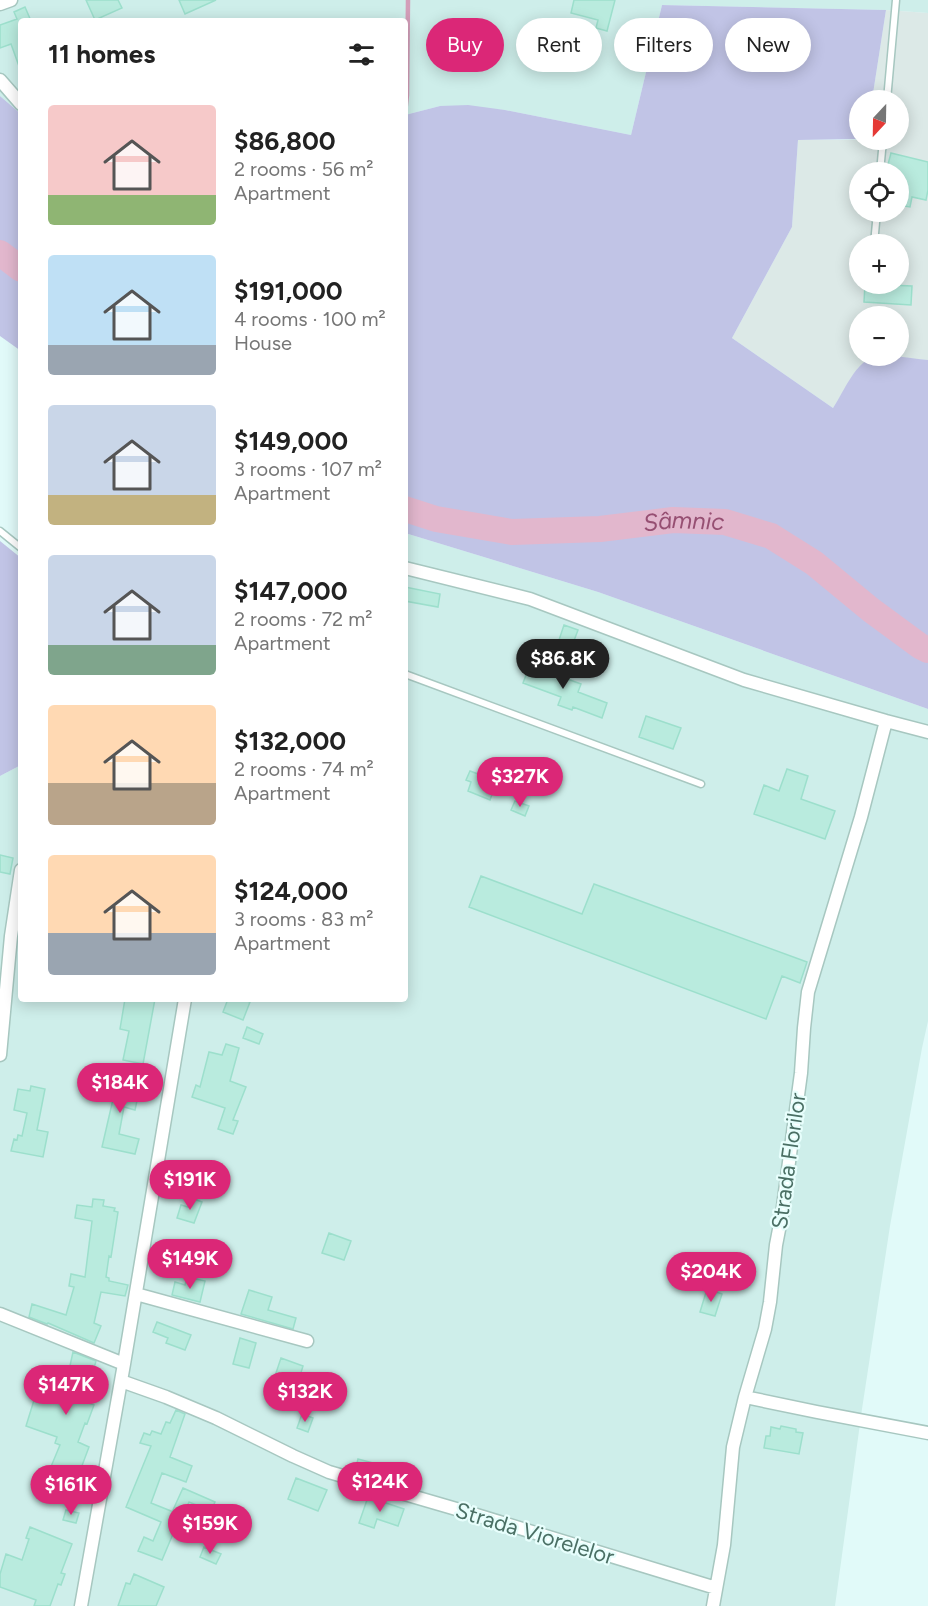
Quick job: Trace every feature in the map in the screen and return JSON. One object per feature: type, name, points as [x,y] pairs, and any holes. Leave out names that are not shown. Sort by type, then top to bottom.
[{"type":"street","points":[[0,4],[10,0]]},
{"type":"street","points":[[0,80],[18,101]]},
{"type":"street","points":[[408,569],[530,600],[744,680],[928,732]]},
{"type":"street","name":"Strada Florilor","points":[[713,1606],[724,1545],[733,1447],[765,1329],[770,1302],[801,1073],[808,992],[861,817],[886,722]]},
{"type":"street","points":[[0,1054],[11,936],[18,890]]},
{"type":"street","points":[[81,1606],[185,1002]]},
{"type":"street","points":[[136,1294],[307,1341]]},
{"type":"street","points":[[0,1314],[124,1364]]},
{"type":"street","name":"Strada Viorelelor","points":[[121,1381],[216,1418],[329,1472],[716,1588]]},
{"type":"street","points":[[745,1397],[928,1433]]},
{"type":"lane","points":[[888,90],[896,0]]},
{"type":"lane","points":[[0,531],[18,546]]},
{"type":"lane","points":[[408,675],[701,784]]},
{"type":"shaded area","points":[[0,0],[928,0],[928,13],[662,5],[659,18],[614,18],[614,72],[646,72],[631,135],[505,110],[440,106],[408,114],[408,18],[18,18],[18,111],[0,96]]},
{"type":"shaded area","points":[[662,5],[886,10],[874,90],[849,90],[849,139],[798,140],[792,227],[732,338],[833,408],[851,377],[860,366],[909,366],[909,358],[928,360],[928,709],[598,592],[408,534],[408,114],[440,106],[468,105],[631,135],[646,72],[713,72],[713,18],[659,18]]},
{"type":"shaded area","points":[[886,10],[928,13],[928,360],[909,359],[909,306],[849,306],[849,366],[861,366],[833,408],[732,338],[792,227],[798,140],[849,140],[849,150],[909,150],[909,90],[874,90]]},
{"type":"shaded area","points":[[0,96],[18,111],[18,349],[0,336]]},
{"type":"shaded area","points":[[408,534],[598,592],[928,709],[928,1021],[890,1226],[835,1606],[0,1606],[0,776],[18,767],[18,1002],[408,1002]]},
{"type":"shaded area","points":[[0,541],[18,556],[18,767],[0,776]]},
{"type":"building","points":[[86,0],[118,0],[122,8],[100,18],[94,18]]},
{"type":"building","points":[[179,0],[216,0],[185,14]]},
{"type":"building","points":[[574,0],[615,0],[607,31],[602,30],[602,18],[590,18],[571,13]]},
{"type":"building","points":[[25,7],[30,18],[18,18],[18,63],[11,44],[0,48],[0,25],[17,19],[14,12]]},
{"type":"building","points":[[891,153],[928,162],[926,200],[912,197],[909,207],[909,162],[889,162]]},
{"type":"building","points":[[909,286],[912,286],[911,305],[864,302],[864,294],[909,294]]},
{"type":"building","points":[[408,588],[440,594],[438,607],[408,602]]},
{"type":"building","points":[[564,625],[578,630],[569,654],[556,649]]},
{"type":"building","points":[[531,662],[549,668],[548,672],[581,684],[578,692],[607,703],[602,718],[573,707],[572,710],[558,705],[561,697],[523,683]]},
{"type":"building","points":[[646,716],[681,728],[673,749],[639,737]]},
{"type":"building","points":[[787,769],[808,776],[801,799],[835,811],[825,839],[754,814],[764,785],[779,791]]},
{"type":"building","points":[[470,771],[497,781],[490,800],[468,791],[471,782],[466,780]]},
{"type":"building","points":[[515,801],[529,806],[525,816],[511,810]]},
{"type":"building","points":[[0,855],[13,858],[10,874],[0,872]]},
{"type":"building","points":[[481,876],[582,914],[594,884],[807,962],[800,983],[782,976],[766,1019],[469,907]]},
{"type":"building","points":[[124,1002],[154,1002],[143,1064],[123,1060],[129,1031],[120,1029]]},
{"type":"building","points":[[227,1002],[250,1002],[243,1020],[223,1012]]},
{"type":"building","points":[[247,1027],[263,1034],[259,1044],[243,1038]]},
{"type":"building","points":[[226,1044],[239,1048],[230,1081],[246,1087],[233,1120],[238,1121],[233,1134],[218,1129],[225,1108],[192,1097],[196,1085],[200,1087],[209,1052],[222,1055]]},
{"type":"building","points":[[108,1072],[122,1075],[121,1083],[140,1087],[135,1110],[124,1107],[119,1134],[139,1139],[135,1154],[102,1147],[114,1095],[104,1093]]},
{"type":"building","points":[[31,1086],[45,1089],[37,1130],[48,1132],[43,1157],[11,1151],[14,1139],[17,1140],[18,1135],[22,1136],[27,1113],[14,1110],[18,1089],[30,1091]]},
{"type":"building","points":[[191,1198],[202,1202],[194,1223],[177,1218],[181,1205],[188,1207]]},
{"type":"building","points":[[93,1199],[104,1200],[103,1206],[115,1208],[114,1211],[118,1212],[106,1277],[109,1281],[128,1285],[125,1296],[101,1292],[94,1323],[101,1326],[94,1343],[29,1317],[32,1304],[66,1315],[74,1287],[69,1286],[71,1274],[85,1277],[92,1221],[75,1218],[77,1205],[92,1207]]},
{"type":"building","points":[[329,1233],[351,1241],[344,1260],[322,1253]]},
{"type":"building","points":[[173,1244],[193,1250],[189,1262],[169,1256]]},
{"type":"building","points":[[187,1277],[205,1281],[200,1302],[172,1295],[175,1282],[185,1285]]},
{"type":"building","points":[[707,1289],[722,1294],[715,1316],[700,1312]]},
{"type":"building","points":[[249,1290],[272,1297],[268,1310],[296,1318],[293,1329],[241,1314]]},
{"type":"building","points":[[157,1322],[191,1335],[185,1350],[166,1343],[168,1338],[153,1332]]},
{"type":"building","points":[[240,1338],[256,1343],[249,1368],[233,1364]]},
{"type":"building","points":[[73,1352],[96,1361],[83,1401],[94,1405],[78,1442],[89,1447],[77,1479],[50,1469],[60,1445],[55,1443],[57,1437],[26,1426],[39,1384],[64,1393]]},
{"type":"building","points":[[281,1358],[303,1366],[297,1386],[274,1379]]},
{"type":"building","points":[[176,1410],[185,1414],[170,1457],[192,1466],[186,1482],[162,1473],[151,1503],[181,1515],[162,1560],[138,1551],[144,1537],[153,1541],[161,1522],[126,1507],[151,1446],[140,1443],[144,1433],[150,1435],[152,1431],[161,1434],[166,1422],[170,1423]]},
{"type":"building","points":[[302,1414],[313,1418],[308,1432],[297,1428]]},
{"type":"building","points":[[781,1426],[803,1433],[799,1454],[764,1448],[766,1436],[770,1436],[771,1427],[780,1429]]},
{"type":"building","points":[[358,1459],[377,1464],[374,1476],[355,1471]]},
{"type":"building","points":[[296,1478],[327,1490],[318,1511],[288,1499]]},
{"type":"building","points":[[183,1488],[215,1502],[211,1511],[189,1502],[184,1514],[173,1510]]},
{"type":"building","points":[[368,1497],[404,1509],[398,1526],[377,1519],[374,1528],[359,1523]]},
{"type":"building","points":[[66,1510],[79,1513],[76,1523],[63,1520]]},
{"type":"building","points":[[30,1527],[72,1544],[61,1573],[65,1574],[61,1585],[58,1584],[50,1606],[34,1606],[36,1600],[0,1587],[0,1574],[6,1554],[22,1560],[29,1539],[26,1538]]},
{"type":"building","points":[[204,1547],[221,1554],[216,1564],[200,1557]]},
{"type":"building","points":[[134,1574],[164,1587],[156,1606],[118,1606],[126,1583],[130,1584]]},
{"type":"waterway","points":[[408,0],[408,18]]},
{"type":"waterway","name":"Sâmnic","points":[[0,253],[18,267]]},
{"type":"waterway","name":"Sâmnic","points":[[408,510],[436,519],[512,532],[600,529],[673,520],[725,522],[771,536],[814,563],[871,610],[928,650]]}]
